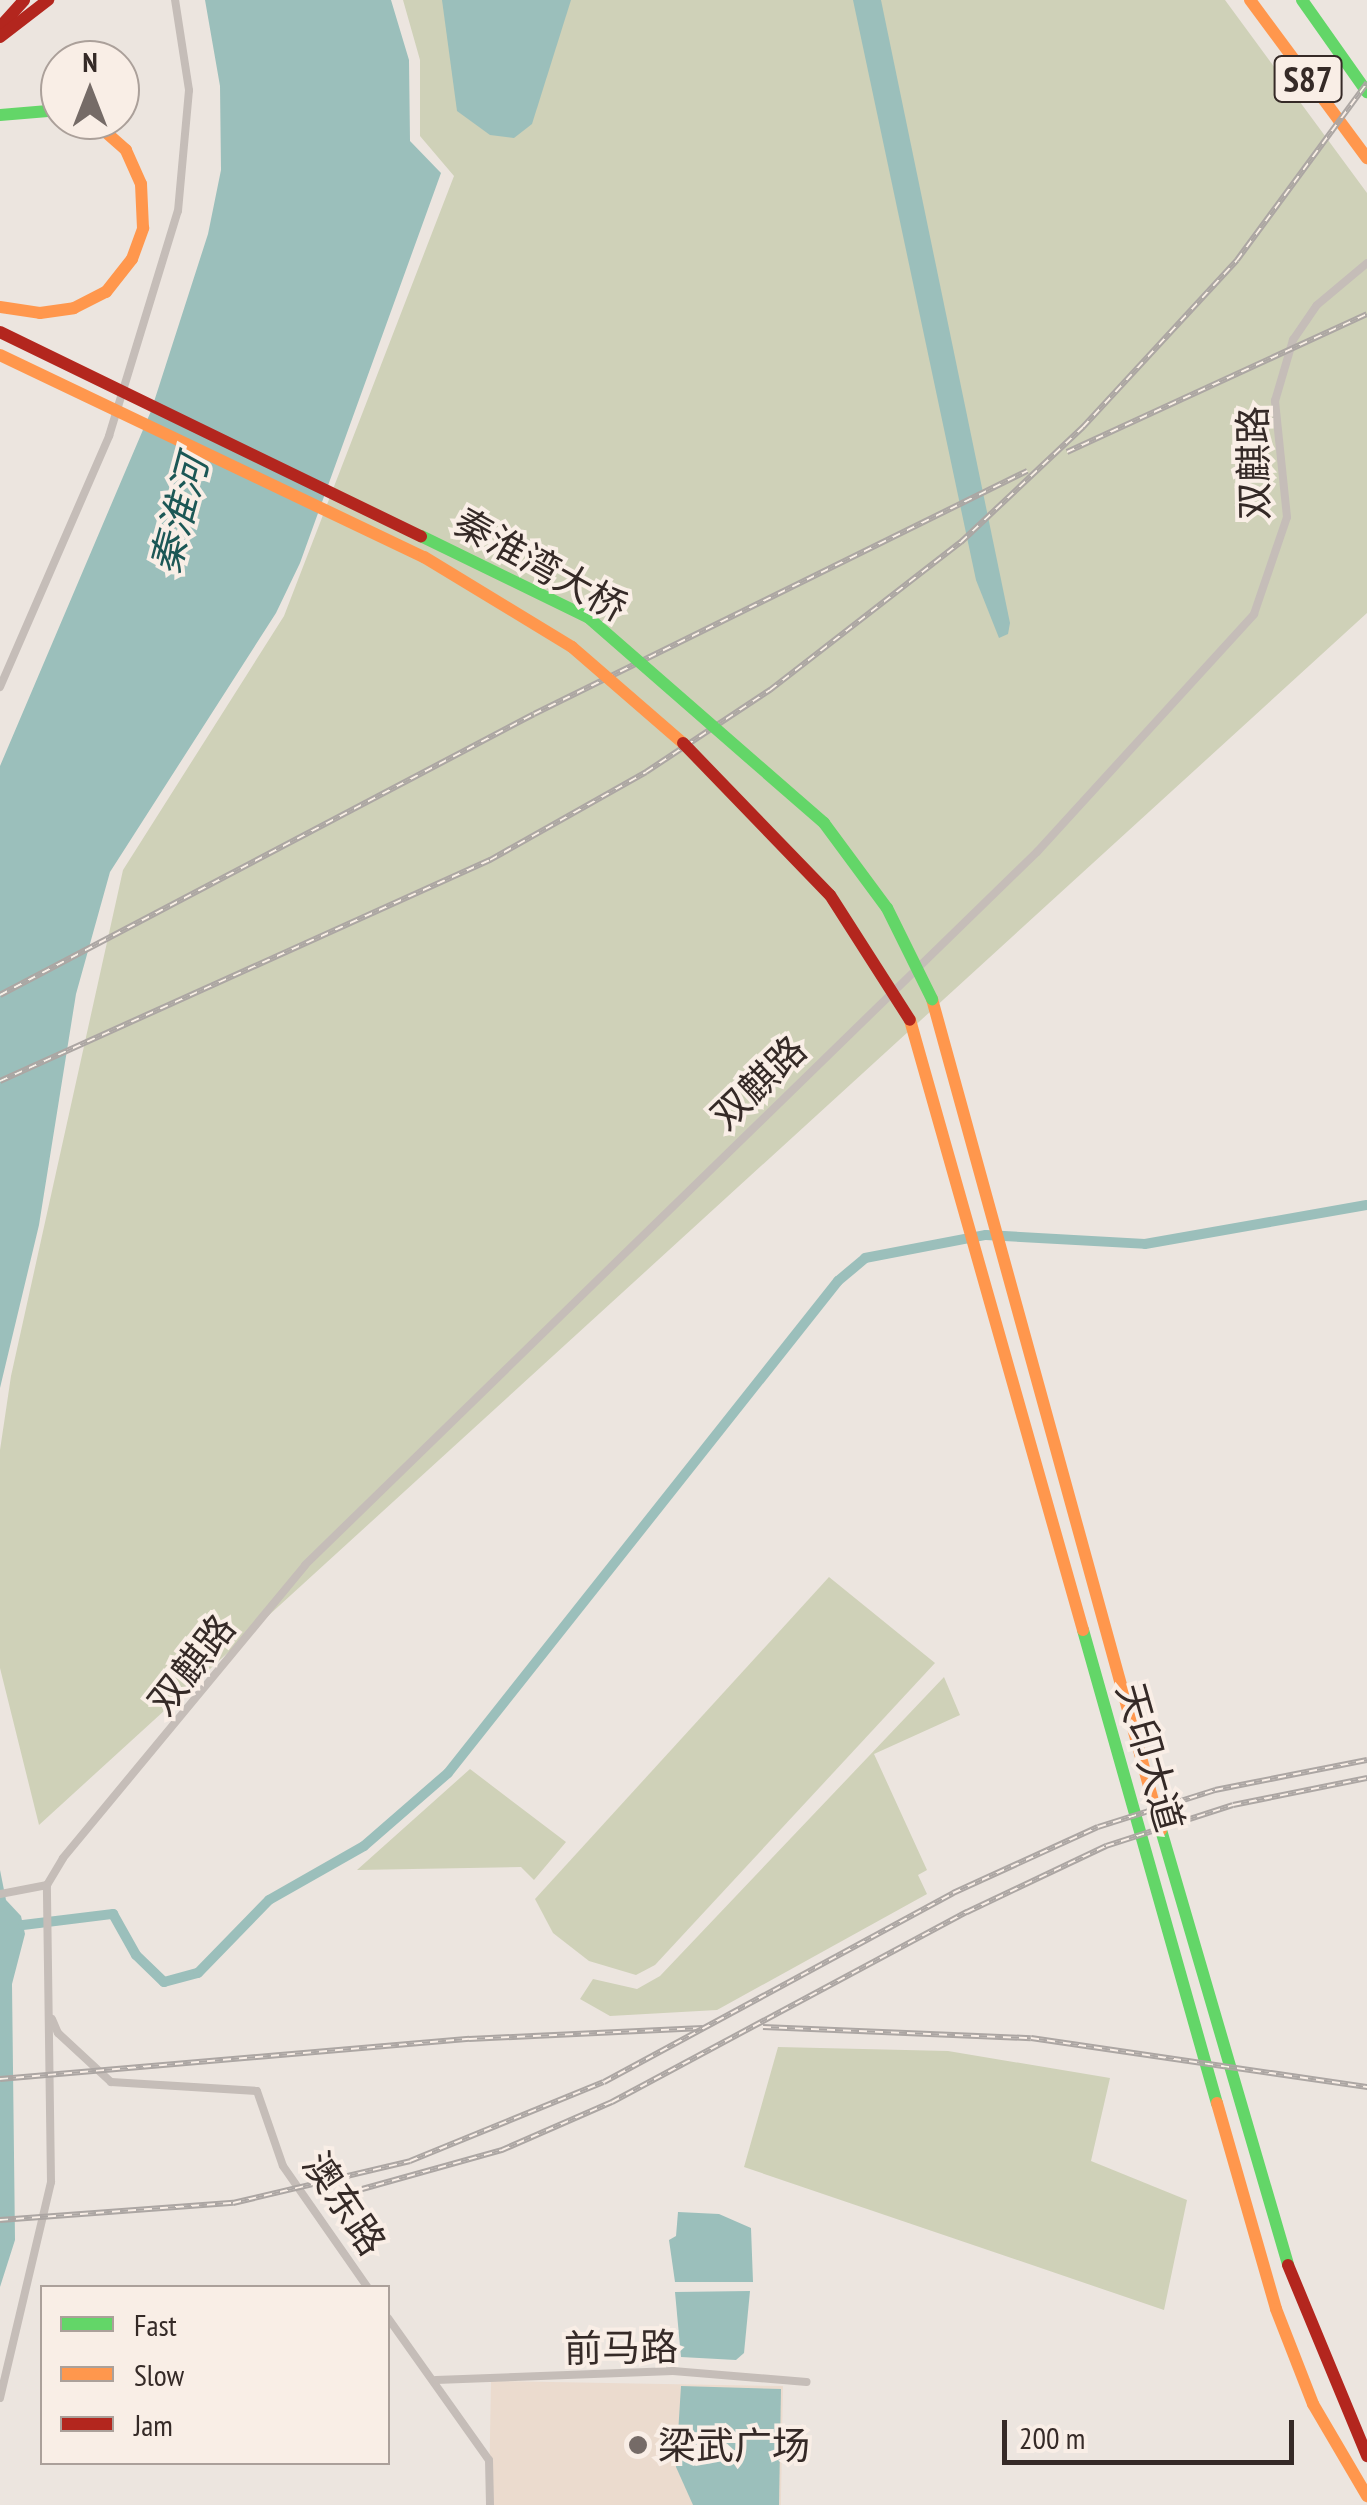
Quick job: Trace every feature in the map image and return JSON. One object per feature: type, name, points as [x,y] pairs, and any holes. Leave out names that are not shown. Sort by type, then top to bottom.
[{"type":"main road","points":[[0,27],[24,0]]},
{"type":"main road","points":[[0,37],[48,0]]},
{"type":"main road","name":"S87","points":[[1250,0],[1367,158]]},
{"type":"main road","name":"S87","points":[[1302,0],[1367,92]]},
{"type":"main road","points":[[0,116],[40,112]]},
{"type":"main road","points":[[0,306],[40,314],[74,308],[106,292],[132,259],[144,217],[141,184],[126,150],[115,140]]},
{"type":"main road","name":"秦淮湾大桥","points":[[0,332],[549,594],[611,634],[824,823],[887,908],[932,999]]},
{"type":"main road","name":"秦淮湾大桥","points":[[0,355],[424,557],[572,647],[710,766],[830,895],[910,1020]]},
{"type":"main road","name":"天印大道","points":[[932,999],[1207,1998],[1299,2301],[1367,2456]]},
{"type":"main road","name":"天印大道","points":[[910,1020],[970,1219],[1276,2309],[1313,2404],[1367,2496]]},
{"type":"street","points":[[0,687],[116,418],[178,211],[189,90],[175,0]]},
{"type":"street","name":"双麒路","points":[[47,1886],[63,1858],[305,1565],[1037,852],[1254,614],[1288,518],[1275,401],[1293,340],[1317,305],[1367,263]]},
{"type":"street","points":[[0,1894],[47,1886],[51,2015],[50,2182],[0,2398]]},
{"type":"street","name":"澳东路","points":[[51,2015],[58,2033],[111,2082],[257,2091],[282,2166],[366,2285]]},
{"type":"street","points":[[390,2321],[436,2380],[489,2460],[490,2505]]},
{"type":"street","name":"前马路","points":[[436,2380],[674,2372],[807,2382]]},
{"type":"green space","points":[[403,0],[1225,0],[1367,193],[1367,613],[39,1825],[0,1668],[0,1450],[11,1376],[123,870],[284,616],[454,176],[420,136],[420,60]]},
{"type":"green space","points":[[829,1577],[935,1663],[655,1965],[636,1975],[589,1961],[553,1933],[535,1899]]},
{"type":"green space","points":[[944,1677],[960,1715],[874,1754],[927,1870],[918,1875],[927,1894],[717,2010],[610,2016],[580,1999],[593,1979],[637,1989],[660,1976]]},
{"type":"green space","points":[[470,1769],[566,1842],[534,1880],[521,1867],[357,1870]]},
{"type":"green space","points":[[778,2047],[948,2051],[1110,2078],[1091,2161],[1187,2200],[1164,2310],[744,2167]]},
{"type":"shaded area","name":"梁武广场","points":[[491,2381],[783,2386],[781,2505],[489,2505]]},
{"type":"water","name":"秦淮河","points":[[205,0],[391,0],[409,60],[410,141],[441,173],[300,563],[276,613],[110,872],[76,994],[39,1225],[0,1388],[0,766],[151,411],[208,234],[221,170],[220,86]]},
{"type":"water","points":[[442,0],[571,0],[532,124],[514,138],[490,135],[457,111]]},
{"type":"water","points":[[853,0],[881,0],[1010,623],[1008,634],[999,638],[976,580]]},
{"type":"water","points":[[0,1870],[6,1900],[21,1916],[25,1934],[12,1984],[15,2240],[0,2287]]},
{"type":"water","points":[[678,2212],[719,2214],[751,2228],[753,2282],[675,2282],[669,2240],[676,2236]]},
{"type":"water","points":[[750,2291],[744,2353],[736,2360],[681,2357],[675,2292]]},
{"type":"water","points":[[681,2386],[781,2389],[779,2505],[693,2505],[676,2467]]},
{"type":"waterway","points":[[23,1925],[113,1914],[136,1955],[164,1982],[198,1973],[269,1900],[364,1846],[448,1773],[838,1281],[865,1258],[986,1235],[1145,1244],[1367,1205]]},
{"type":"railway","points":[[0,1081],[490,860],[646,772],[770,690],[961,542],[1083,427],[1237,260],[1367,83]]},
{"type":"railway","points":[[1067,452],[1367,314]]},
{"type":"railway","points":[[0,995],[534,714],[1027,471]]},
{"type":"railway","points":[[0,2220],[233,2203],[410,2161],[604,2082],[953,1893],[1098,1827],[1215,1790],[1367,1760]]},
{"type":"railway","points":[[330,2198],[502,2150],[612,2102],[967,1912],[1106,1846],[1233,1805],[1367,1778]]},
{"type":"railway","points":[[763,2027],[1031,2038],[1367,2087]]},
{"type":"railway","points":[[0,2079],[469,2039],[703,2028]]},
{"type":"traffic: fast","points":[[1302,0],[1367,92]]},
{"type":"traffic: fast","points":[[0,115],[40,112]]},
{"type":"traffic: fast","points":[[421,536],[589,618],[824,823],[887,908],[932,999]]},
{"type":"traffic: fast","points":[[1083,1630],[1217,2103]]},
{"type":"traffic: fast","points":[[1161,1830],[1288,2265]]},
{"type":"traffic: slow","points":[[1250,0],[1367,158]]},
{"type":"traffic: slow","points":[[0,307],[40,313],[74,308],[106,292],[132,259],[143,228],[141,184],[126,150],[115,140]]},
{"type":"traffic: slow","points":[[0,355],[424,557],[572,647],[683,743]]},
{"type":"traffic: slow","points":[[932,999],[1161,1830]]},
{"type":"traffic: slow","points":[[910,1020],[1083,1630]]},
{"type":"traffic: slow","points":[[1217,2103],[1276,2309],[1313,2404],[1367,2496]]},
{"type":"traffic: jam","points":[[0,27],[24,0]]},
{"type":"traffic: jam","points":[[0,37],[48,0]]},
{"type":"traffic: jam","points":[[0,332],[421,536]]},
{"type":"traffic: jam","points":[[683,743],[830,895],[910,1020]]},
{"type":"traffic: jam","points":[[1288,2265],[1367,2456]]},
{"type":"place","name":"梁武广场","points":[[638,2445]]}]
